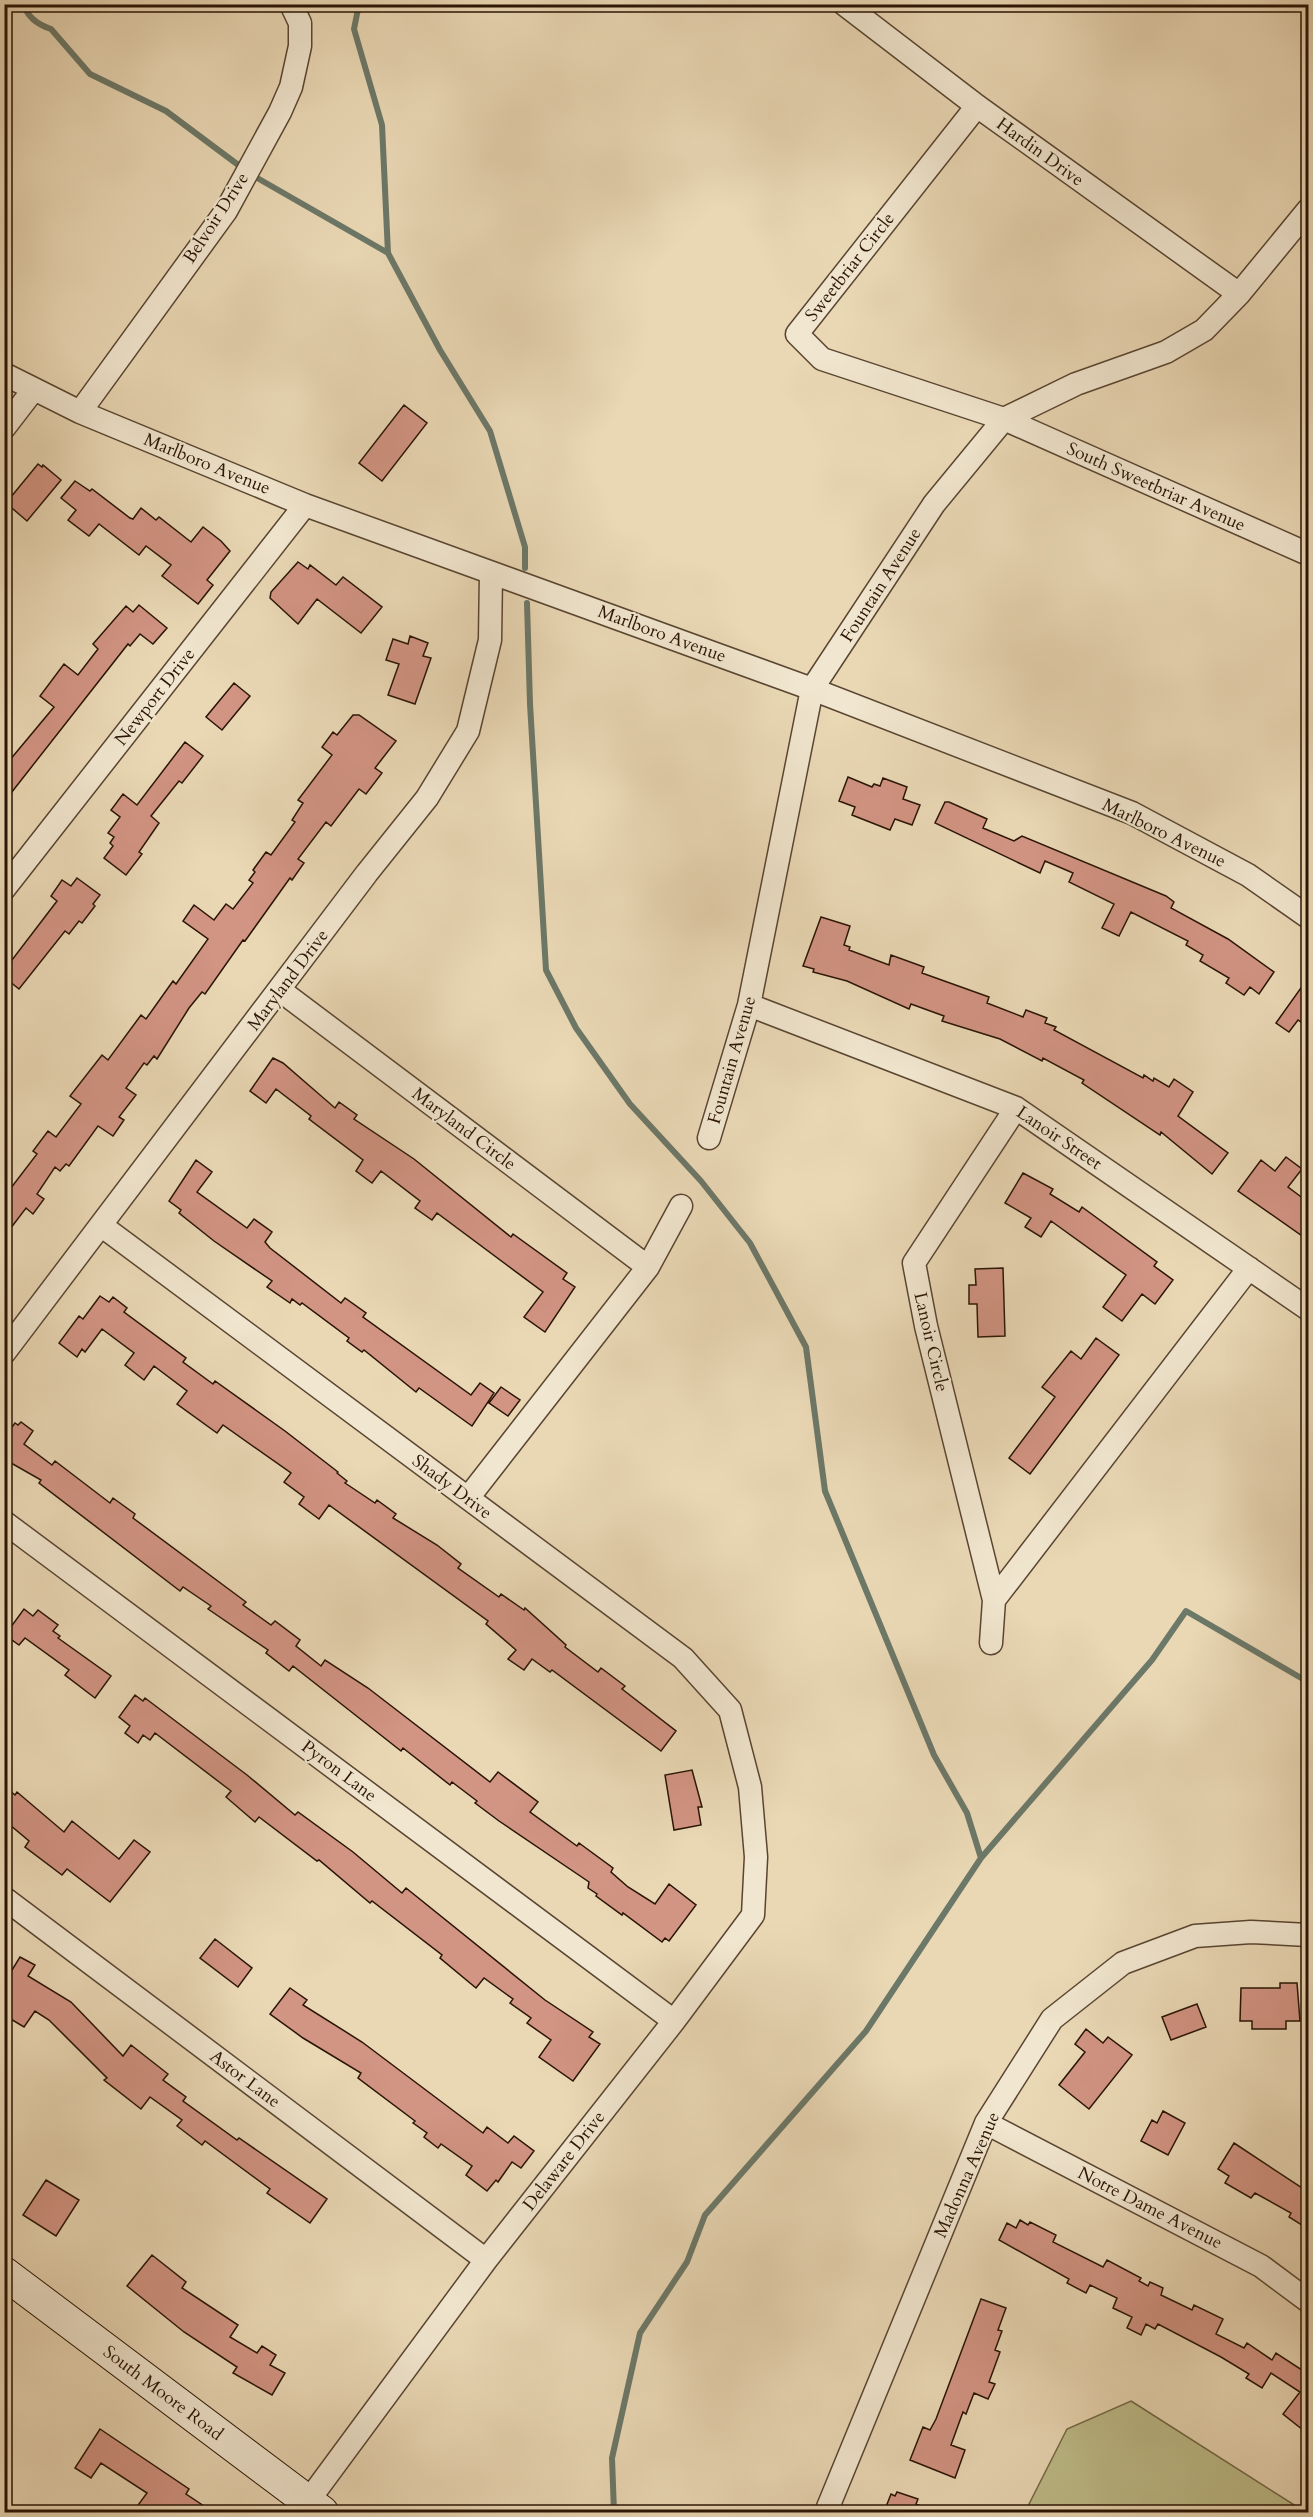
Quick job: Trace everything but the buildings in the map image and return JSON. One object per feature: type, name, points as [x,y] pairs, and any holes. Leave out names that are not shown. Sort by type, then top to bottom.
[{"type":"main road","name":"South Moore Road","points":[[4,2273],[310,2509]]},
{"type":"street","name":"Belvoir Drive","points":[[80,412],[225,211],[280,112],[291,87],[300,46],[300,23],[291,4]]},
{"type":"street","name":"Hardin Drive","points":[[844,4],[977,106],[1239,294]]},
{"type":"street","name":"Sweetbriar Circle","points":[[977,106],[797,334],[822,359],[1004,419]]},
{"type":"street","name":"Fountain Avenue","points":[[709,1138],[749,1005],[812,689],[934,504],[1004,419],[1076,384],[1166,352],[1204,330],[1239,294],[1308,210]]},
{"type":"street","name":"Marlboro Avenue","points":[[4,374],[80,412],[305,505],[812,689],[1132,813],[1248,874],[1308,917]]},
{"type":"street","points":[[4,428],[34,389]]},
{"type":"street","name":"South Sweetbriar Avenue","points":[[1004,419],[1308,554]]},
{"type":"street","name":"Newport Drive","points":[[4,890],[305,505]]},
{"type":"street","name":"Maryland Drive","points":[[4,1353],[281,991],[367,873],[427,798],[468,731],[490,640],[491,573]]},
{"type":"street","name":"Maryland Circle","points":[[281,991],[648,1267]]},
{"type":"street","name":"Lanoir Street","points":[[749,1005],[1016,1108],[1308,1310]]},
{"type":"street","name":"Lanoir Circle","points":[[991,1643],[994,1600],[926,1326],[914,1263],[1016,1108]]},
{"type":"street","points":[[468,1498],[648,1267],[681,1206]]},
{"type":"street","name":"Shady Drive","points":[[102,1226],[683,1658],[730,1710],[750,1787]]},
{"type":"street","points":[[994,1600],[1249,1268]]},
{"type":"street","name":"Pyron Lane","points":[[4,1522],[674,2021]]},
{"type":"street","name":"Delaware Drive","points":[[310,2509],[486,2260],[674,2021],[753,1915],[756,1857],[750,1787]]},
{"type":"street","name":"Astor Lane","points":[[4,1898],[486,2260]]},
{"type":"street","name":"Madonna Avenue","points":[[826,2512],[986,2123],[1052,2019],[1124,1964],[1195,1936],[1251,1932],[1308,1935]]},
{"type":"street","name":"Notre Dame Avenue","points":[[986,2123],[1261,2266],[1308,2301]]},
{"type":"shaded area","points":[[1131,2401],[1305,2512],[1025,2512],[1067,2429]]},
{"type":"waterway","points":[[24,4],[31,17],[51,29],[90,74],[166,111],[241,167]]},
{"type":"waterway","points":[[359,4],[354,29],[382,125],[388,253],[440,350],[490,431],[525,547],[525,568]]},
{"type":"waterway","points":[[259,179],[388,253]]},
{"type":"waterway","points":[[527,603],[530,704],[546,970],[576,1028],[630,1104],[701,1181],[750,1243],[806,1347],[825,1491],[934,1755],[967,1813],[981,1858]]},
{"type":"waterway","points":[[614,2512],[612,2458],[640,2333],[687,2262],[705,2215],[866,2031],[981,1858],[1152,1660],[1186,1611],[1308,1682]]}]
